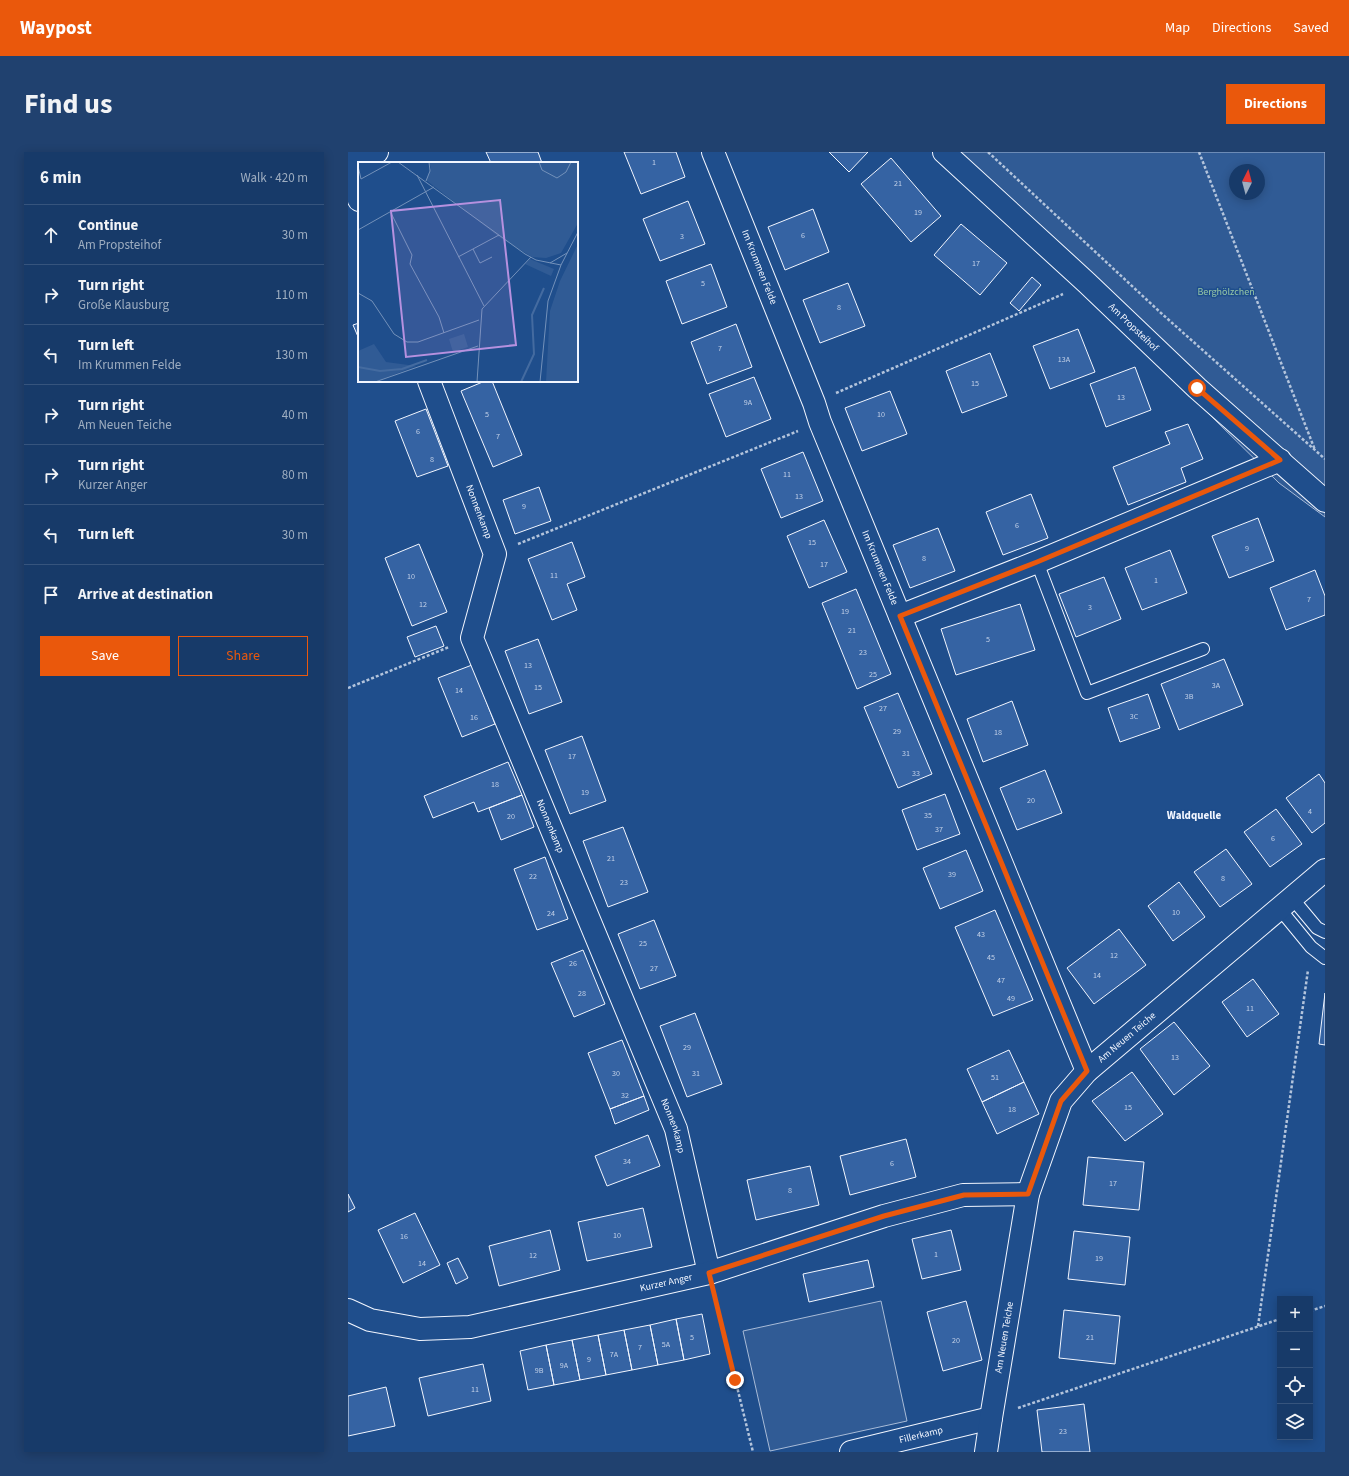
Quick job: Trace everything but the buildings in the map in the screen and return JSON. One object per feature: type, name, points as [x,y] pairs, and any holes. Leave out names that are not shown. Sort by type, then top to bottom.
[{"type":"street","points":[[348,164],[377,152]]},
{"type":"street","name":"Im Krummen Felde","points":[[713,152],[900,616],[1087,1071]]},
{"type":"street","name":"Am Propsteihof","points":[[944,152],[1088,283],[1197,388],[1325,501]]},
{"type":"street","points":[[348,171],[358,197]]},
{"type":"street","name":"Nonnenkamp","points":[[429,382],[495,554]]},
{"type":"street","points":[[900,616],[1037,562],[1280,460]]},
{"type":"street","points":[[472,638],[495,554]]},
{"type":"street","name":"Nonnenkamp","points":[[472,638],[676,1129],[709,1273]]},
{"type":"street","name":"Am Neuen Teiche","points":[[986,1452],[1028,1194],[1061,1101],[1087,1071],[1325,870]]},
{"type":"street","name":"Kurzer Anger","points":[[348,1310],[370,1320],[420,1329],[470,1328],[709,1273],[884,1216],[964,1195],[1028,1194]]},
{"type":"street","name":"Fillerkamp","points":[[851,1452],[991,1418]]},
{"type":"lane","points":[[1037,562],[1087,693],[1203,649]]},
{"type":"lane","points":[[1286,903],[1317,928],[1325,932]]},
{"type":"lane","points":[[1286,903],[1311,947],[1325,958]]},
{"type":"path","points":[[988,152],[1161,313],[1325,459]]},
{"type":"path","points":[[1199,152],[1316,450]]},
{"type":"path","points":[[495,554],[817,412],[1088,283]]},
{"type":"path","points":[[348,688],[472,638]]},
{"type":"path","points":[[1258,1326],[1311,947]]},
{"type":"path","points":[[709,1273],[753,1452]]},
{"type":"path","points":[[1313,1310],[1325,1306]]},
{"type":"path","points":[[991,1418],[1277,1320]]},
{"type":"green space","name":"Berghölzchen","points":[[943,152],[1325,152],[1325,517],[1279,483]]},
{"type":"green space","points":[[881,1301],[907,1421],[770,1451],[743,1331]]},
{"type":"district","name":"Waldquelle","points":[[1194,815]]},
{"type":"route","points":[[735,1380],[709,1273],[884,1216],[964,1195],[1028,1194],[1061,1101],[1087,1071],[900,616],[1037,562],[1280,460],[1197,388]]}]
